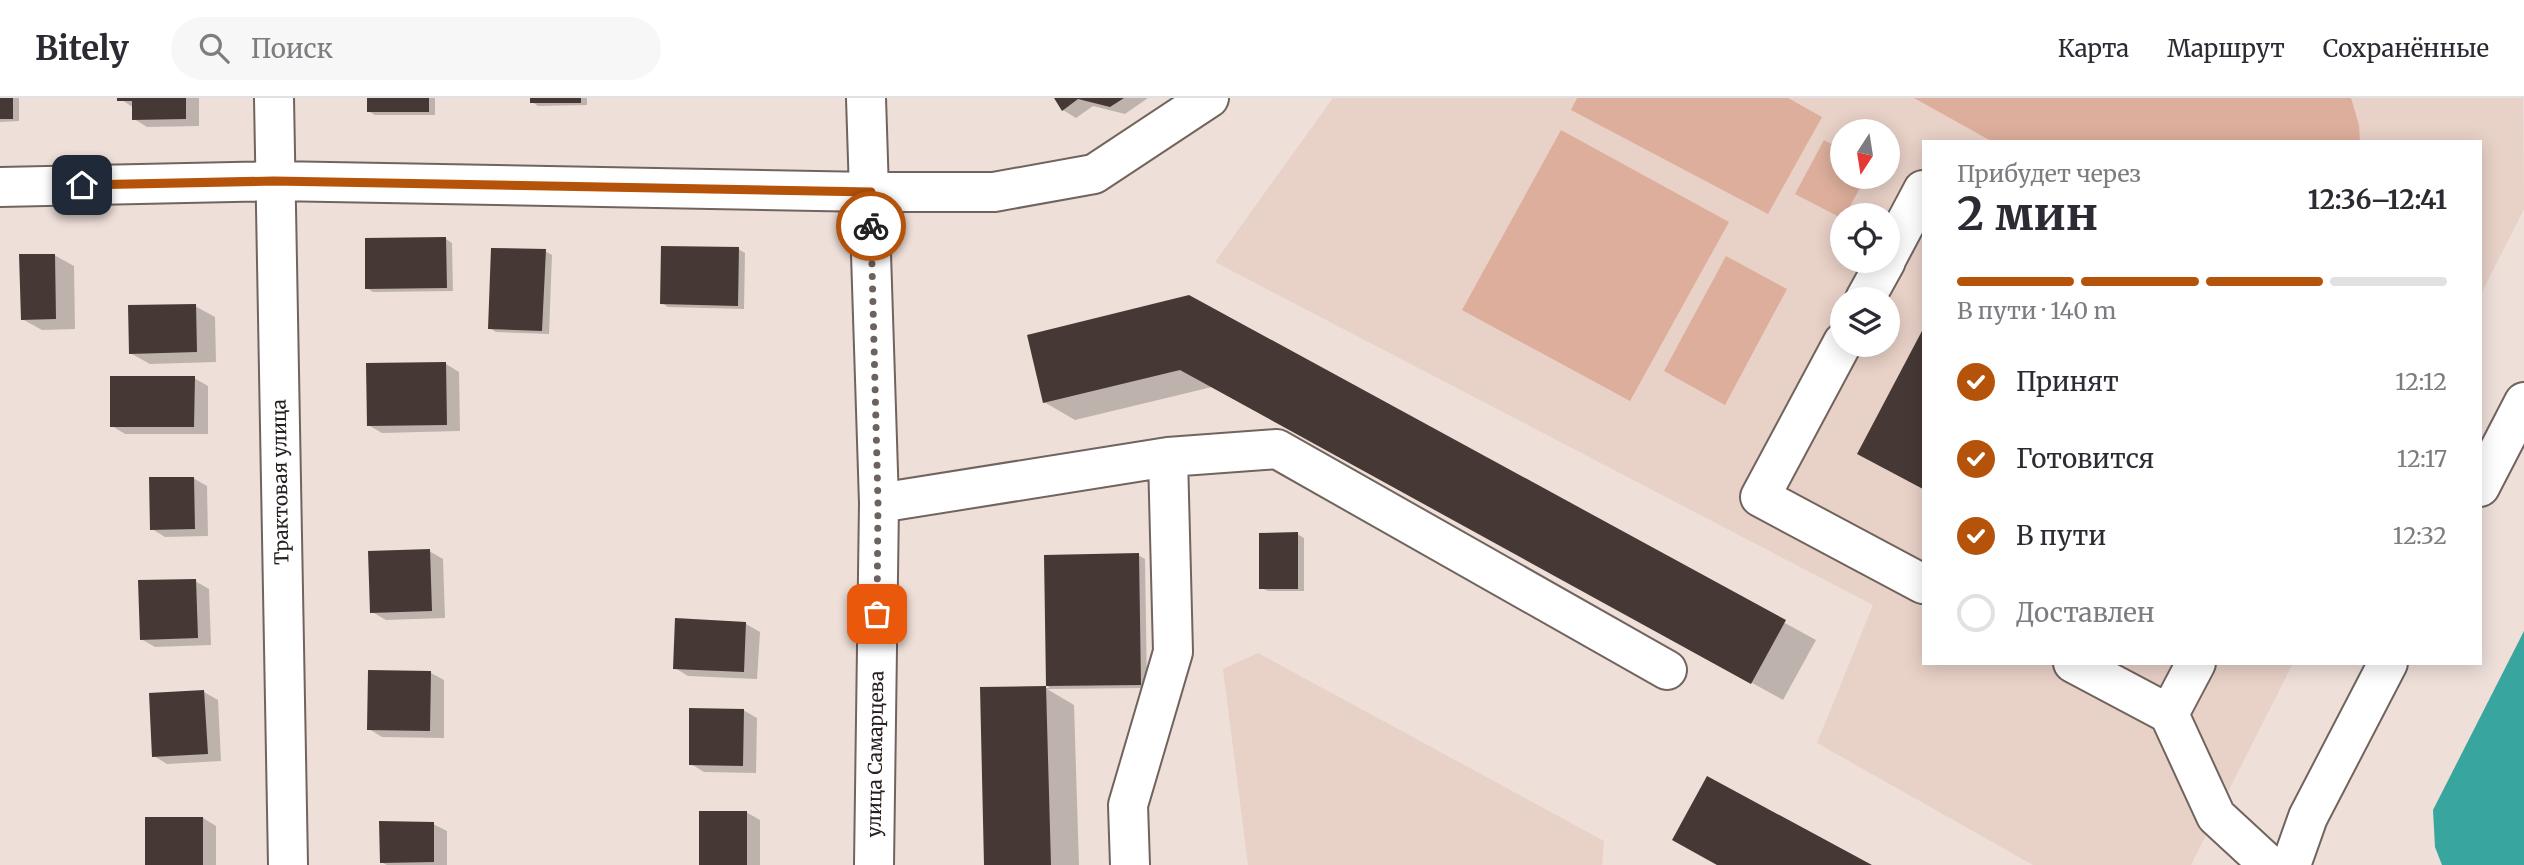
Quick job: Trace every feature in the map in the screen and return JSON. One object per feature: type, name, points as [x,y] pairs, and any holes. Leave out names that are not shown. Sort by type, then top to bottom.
[{"type":"street","name":"Трактовая улица","points":[[274,98],[288,865]]},
{"type":"street","name":"улица Самарцева","points":[[866,98],[871,192],[878,503],[874,865]]},
{"type":"street","points":[[0,187],[274,181],[994,192],[1094,174],[1209,98]]},
{"type":"street","points":[[1900,233],[1922,192]]},
{"type":"street","points":[[1835,357],[1760,497],[1922,583]]},
{"type":"street","points":[[2482,483],[2524,402]]},
{"type":"street","points":[[878,503],[1168,457],[1277,449],[1667,670]]},
{"type":"street","points":[[1130,865],[1128,805],[1173,652],[1168,457]]},
{"type":"street","points":[[2077,665],[2169,714],[2216,816],[2269,865]]},
{"type":"street","points":[[2169,714],[2195,665]]},
{"type":"street","points":[[2291,865],[2308,817],[2387,665]]},
{"type":"shaded area","points":[[1333,98],[2523,98],[2524,209],[2482,292],[2482,140],[1922,140],[1922,665],[2292,665],[2191,865],[2033,865],[1817,743],[1873,605],[1215,262]]},
{"type":"shaded area","points":[[1577,98],[1788,98],[1822,117],[1768,214],[1571,110]]},
{"type":"shaded area","points":[[1914,98],[2351,98],[2359,125],[2360,140],[1989,140]]},
{"type":"shaded area","points":[[1561,130],[1729,222],[1630,401],[1462,310]]},
{"type":"shaded area","points":[[1824,140],[1830,143],[1830,189],[1859,189],[1852,203],[1830,203],[1830,212],[1795,194]]},
{"type":"shaded area","points":[[1726,256],[1787,289],[1725,405],[1664,371]]},
{"type":"shaded area","points":[[1258,653],[1604,841],[1602,865],[1248,865],[1223,669]]},
{"type":"water","points":[[2524,631],[2524,865],[2442,865],[2435,847],[2433,810]]},
{"type":"building","points":[[0,98],[13,98],[13,119],[0,119]]},
{"type":"building","points":[[117,98],[186,98],[186,119],[132,120],[132,101],[117,101]]},
{"type":"building","points":[[367,98],[429,98],[429,112],[367,112]]},
{"type":"building","points":[[530,98],[581,98],[581,103],[530,103]]},
{"type":"building","points":[[1054,98],[1124,98],[1110,107],[1078,99],[1062,111]]},
{"type":"building","points":[[446,237],[447,288],[365,289],[365,238]]},
{"type":"building","points":[[661,246],[739,247],[738,306],[660,304]]},
{"type":"building","points":[[491,248],[546,249],[542,331],[488,329]]},
{"type":"building","points":[[19,254],[55,254],[56,319],[21,320]]},
{"type":"building","points":[[1189,295],[1786,620],[1751,684],[1180,370],[1043,403],[1027,335]]},
{"type":"building","points":[[196,304],[197,352],[129,354],[128,305]]},
{"type":"building","points":[[1922,331],[1922,488],[1857,454]]},
{"type":"building","points":[[446,362],[447,425],[367,426],[366,363]]},
{"type":"building","points":[[110,376],[195,376],[194,427],[110,427]]},
{"type":"building","points":[[149,477],[194,477],[195,529],[150,530]]},
{"type":"building","points":[[1298,532],[1298,589],[1259,589],[1259,533]]},
{"type":"building","points":[[430,549],[432,611],[370,613],[368,551]]},
{"type":"building","points":[[1139,553],[1141,685],[1046,686],[1044,555]]},
{"type":"building","points":[[196,579],[198,638],[140,640],[138,580]]},
{"type":"building","points":[[675,618],[746,622],[744,672],[673,669]]},
{"type":"building","points":[[368,670],[431,671],[430,731],[367,730]]},
{"type":"building","points":[[1046,686],[1051,865],[984,865],[980,687]]},
{"type":"building","points":[[204,690],[208,754],[152,757],[149,693]]},
{"type":"building","points":[[689,708],[744,709],[743,766],[689,765]]},
{"type":"building","points":[[1707,776],[1872,865],[1717,865],[1672,840]]},
{"type":"building","points":[[699,811],[747,811],[747,865],[699,865]]},
{"type":"building","points":[[145,817],[203,817],[203,865],[145,865]]},
{"type":"building","points":[[379,821],[434,822],[434,862],[380,863]]},
{"type":"way so far","points":[[871,226],[878,503],[877,614]]},
{"type":"route","points":[[82,185],[274,181],[871,192],[871,226]]}]
